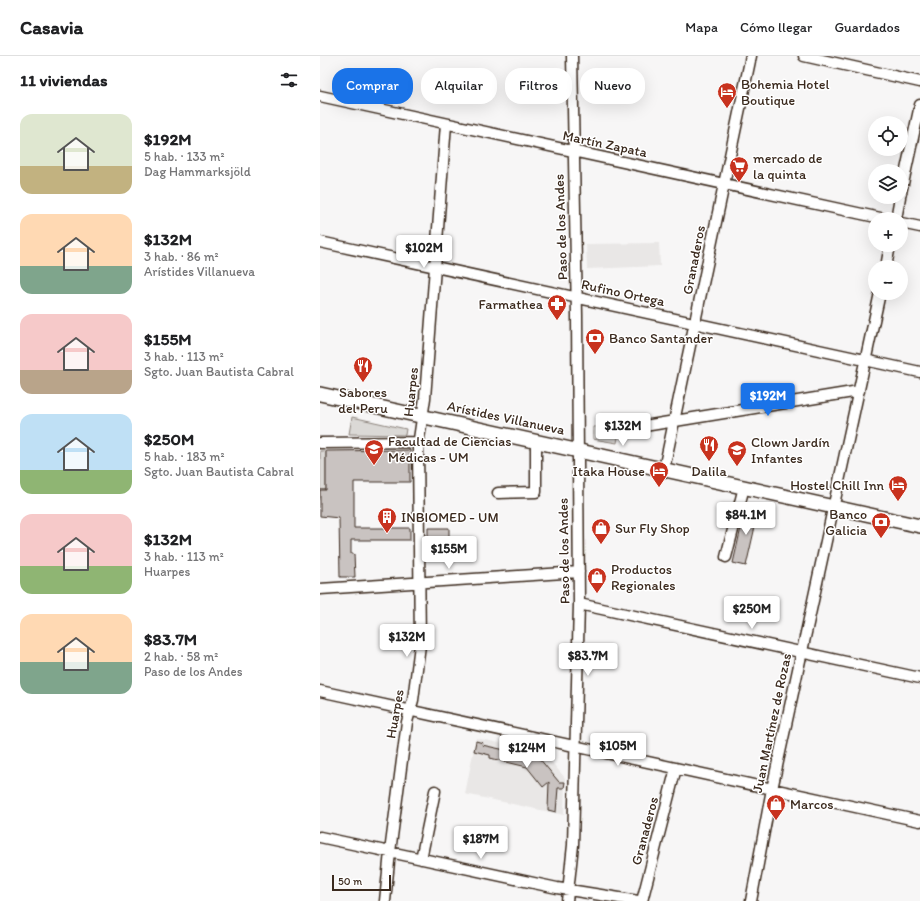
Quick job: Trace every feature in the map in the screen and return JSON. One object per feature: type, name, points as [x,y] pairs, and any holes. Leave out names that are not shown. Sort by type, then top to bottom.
[{"type":"main road","name":"Arístides Villanueva","points":[[320,394],[920,526]]},
{"type":"street","name":"Paso de los Andes","points":[[567,901],[573,845],[579,604],[577,298],[572,56]]},
{"type":"street","name":"Granaderos","points":[[664,469],[751,56]]},
{"type":"street","points":[[804,56],[920,82]]},
{"type":"street","name":"Martín Zapata","points":[[320,96],[868,215]]},
{"type":"street","points":[[907,164],[920,105]]},
{"type":"street","name":"Huarpes","points":[[385,901],[407,722],[420,645],[419,442],[446,124]]},
{"type":"street","points":[[908,224],[920,227]]},
{"type":"street","name":"Rufino Ortega","points":[[320,242],[920,372]]},
{"type":"street","name":"Juan Martínez de Rozas","points":[[750,901],[772,789],[879,300]]},
{"type":"street","points":[[620,430],[859,391]]},
{"type":"street","points":[[498,494],[536,492],[536,441]]},
{"type":"street","points":[[320,443],[419,442]]},
{"type":"street","points":[[726,557],[744,487]]},
{"type":"street","points":[[320,589],[579,572]]},
{"type":"street","points":[[579,604],[920,678]]},
{"type":"street","points":[[320,691],[920,821]]},
{"type":"street","name":"Granaderos","points":[[642,901],[676,768]]},
{"type":"street","points":[[421,858],[435,792]]},
{"type":"street","points":[[320,837],[569,890],[638,901]]},
{"type":"shaded area","points":[[659,243],[660,266],[587,269],[586,244]]},
{"type":"shaded area","points":[[352,417],[406,429],[405,435],[349,434]]},
{"type":"shaded area","points":[[620,426],[617,443],[593,439],[593,427]]},
{"type":"shaded area","points":[[320,451],[326,451],[326,490],[320,490]]},
{"type":"shaded area","points":[[476,738],[544,753],[565,778],[564,815],[465,794]]},
{"type":"building","points":[[410,450],[410,482],[354,482],[354,528],[410,528],[410,540],[351,540],[351,554],[354,554],[355,577],[340,577],[339,518],[320,516],[320,490],[326,490],[326,451]]},
{"type":"building","points":[[746,506],[759,509],[746,566],[733,563]]},
{"type":"building","points":[[428,528],[449,528],[449,541],[428,541]]},
{"type":"building","points":[[476,741],[483,743],[482,745],[533,756],[534,752],[559,782],[565,782],[564,788],[558,788],[556,812],[548,810],[549,782],[543,787],[527,767],[490,758],[490,755],[474,751]]},
{"type":"place","name":"Bohemia Hotel Boutique","points":[[727,109]]},
{"type":"place","name":"mercado de la quinta","points":[[739,183]]},
{"type":"place","name":"Farmathea","points":[[557,321]]},
{"type":"place","name":"Banco Santander","points":[[595,355]]},
{"type":"place","name":"Sabores del Peru","points":[[363,383]]},
{"type":"place","name":"Dalila","points":[[709,462]]},
{"type":"place","name":"Facultad de Ciencias Médicas - UM","points":[[374,466]]},
{"type":"place","name":"Clown Jardín Infantes","points":[[737,467]]},
{"type":"place","name":"Itaka House","points":[[659,488]]},
{"type":"place","name":"Hostel Chill Inn","points":[[898,502]]},
{"type":"place","name":"INBIOMED - UM","points":[[387,534]]},
{"type":"place","name":"Banco Galicia","points":[[881,539]]},
{"type":"place","name":"Sur Fly Shop","points":[[601,545]]},
{"type":"place","name":"Productos Regionales","points":[[597,594]]},
{"type":"place","name":"Marcos","points":[[776,821]]}]
